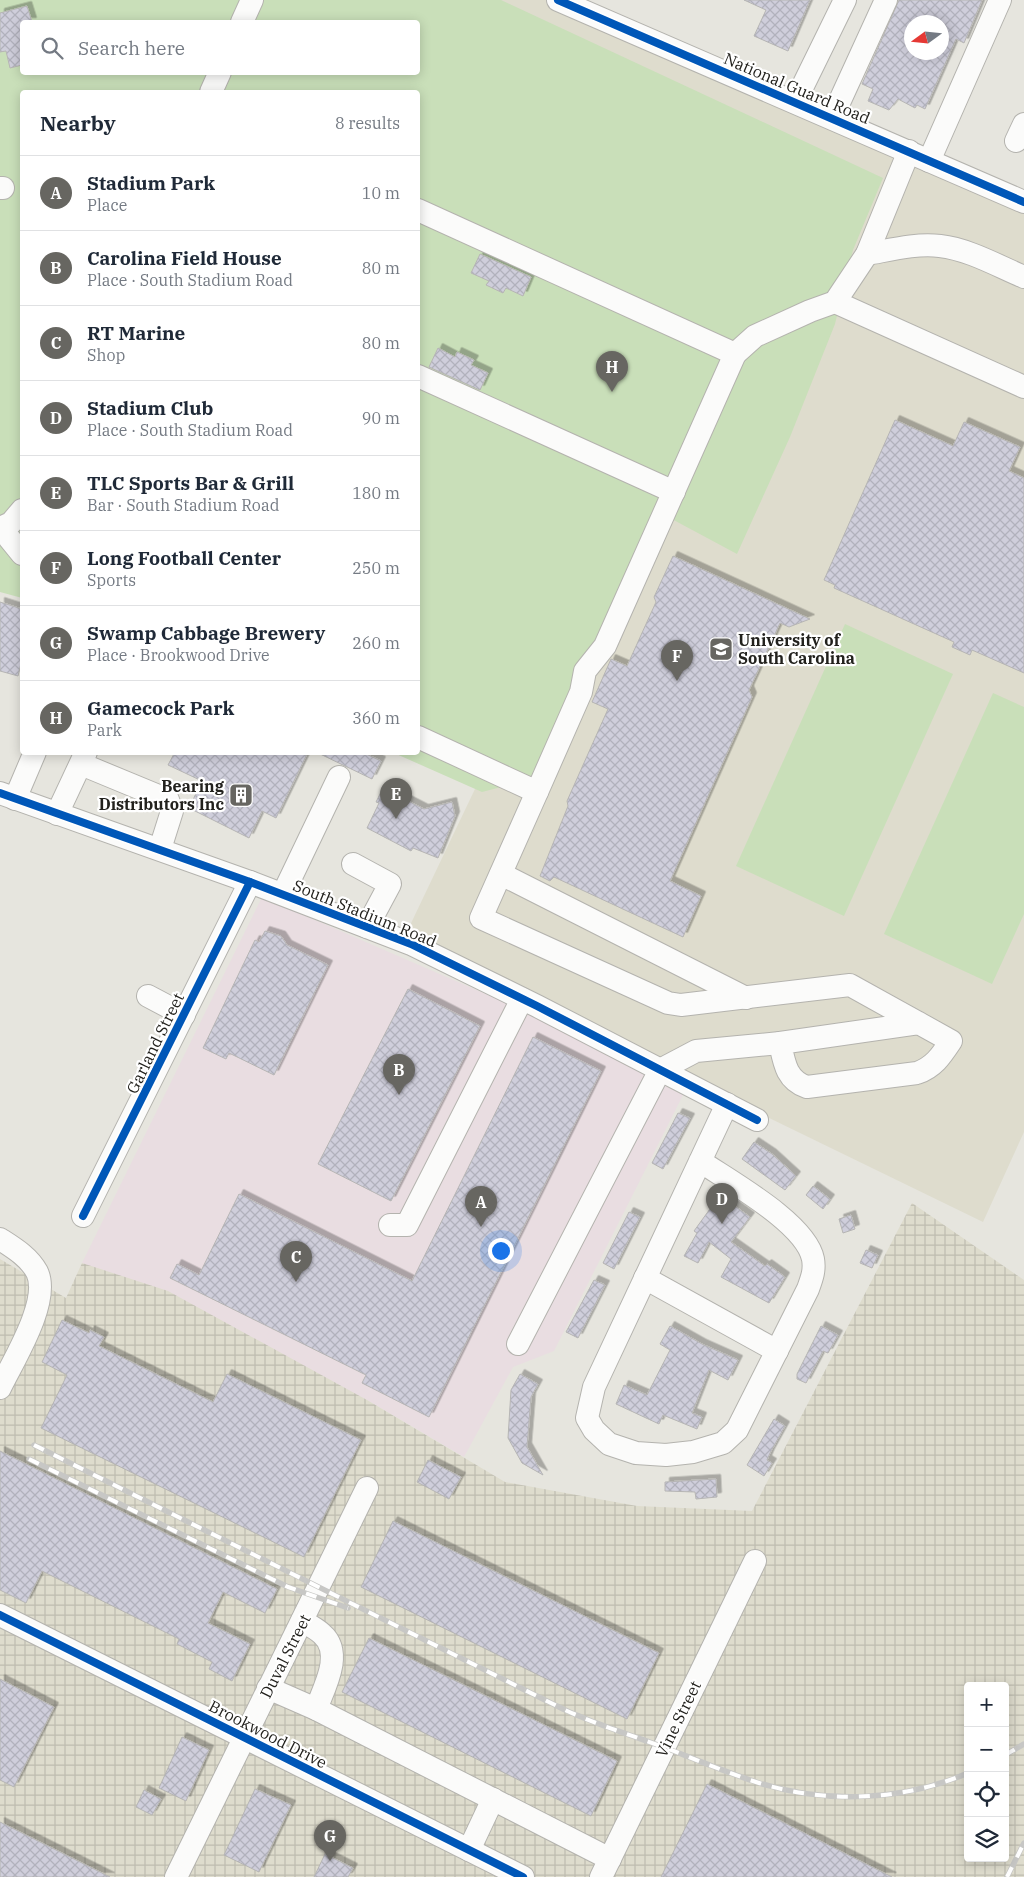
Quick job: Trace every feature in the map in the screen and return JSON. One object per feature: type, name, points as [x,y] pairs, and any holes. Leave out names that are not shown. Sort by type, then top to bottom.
[{"type":"street","points":[[243,20],[252,0]]},
{"type":"street","name":"National Guard Road","points":[[558,0],[1024,202]]},
{"type":"street","points":[[795,102],[845,0]]},
{"type":"street","points":[[832,118],[886,0]]},
{"type":"street","points":[[929,161],[1000,0]]},
{"type":"street","points":[[212,90],[219,75]]},
{"type":"street","points":[[780,1043],[787,1072],[798,1084],[807,1087],[917,1073],[928,1069],[938,1061],[951,1041],[850,985],[681,1005],[668,1003],[481,918],[581,692],[585,671],[605,646],[735,354],[755,336],[835,302],[866,254],[909,151]]},
{"type":"street","points":[[420,211],[735,354]]},
{"type":"street","points":[[866,254],[906,247],[941,246],[981,259],[1024,277]]},
{"type":"street","points":[[835,302],[1024,387]]},
{"type":"street","points":[[420,377],[674,492]]},
{"type":"street","points":[[20,512],[2,527],[20,552]]},
{"type":"street","points":[[420,738],[537,792]]},
{"type":"street","points":[[7,796],[33,755]]},
{"type":"street","points":[[57,814],[84,758],[168,800],[172,811],[160,849]]},
{"type":"street","points":[[283,894],[339,777]]},
{"type":"street","name":"South Stadium Road","points":[[7,796],[283,894],[411,944],[522,998],[757,1120]]},
{"type":"street","points":[[353,864],[390,884],[367,927]]},
{"type":"street","points":[[501,874],[746,998]]},
{"type":"street","name":"Garland Street","points":[[83,1216],[250,882]]},
{"type":"street","points":[[148,996],[184,1016]]},
{"type":"street","points":[[390,1225],[407,1225],[522,998]]},
{"type":"street","points":[[518,1344],[660,1070],[696,1051],[780,1043],[920,1023]]},
{"type":"street","points":[[700,1162],[788,1223],[806,1242],[813,1257],[814,1271],[808,1289],[737,1430],[723,1443],[693,1452],[666,1456],[636,1453],[609,1444],[594,1430],[587,1418],[588,1406],[594,1387],[726,1104]]},
{"type":"street","points":[[0,1239],[26,1257],[38,1273],[41,1291],[37,1309],[0,1388]]},
{"type":"street","points":[[645,1278],[777,1351]]},
{"type":"street","name":"Duval Street","points":[[176,1877],[367,1488]]},
{"type":"street","name":"Vine Street","points":[[606,1868],[755,1561]]},
{"type":"street","name":"Brookwood Drive","points":[[0,1615],[523,1877]]},
{"type":"street","points":[[302,1621],[324,1635],[333,1654],[327,1681],[316,1709]]},
{"type":"street","points":[[268,1688],[316,1709],[494,1799],[606,1868]]},
{"type":"street","points":[[468,1850],[494,1799]]},
{"type":"shaded area","name":"University of South Carolina","points":[[0,0],[562,0],[1024,205],[1024,1132],[983,1222],[403,940],[485,768],[420,112],[420,90],[22,90]]},
{"type":"shaded area","points":[[262,897],[525,1011],[683,1095],[554,1351],[513,1367],[464,1457],[367,1400],[82,1263]]},
{"type":"shaded area","points":[[912,1203],[1024,1280],[1024,1877],[0,1877],[0,1259],[66,1298],[82,1263],[168,1291],[367,1400],[505,1482],[637,1506],[752,1511]]},
{"type":"green space","points":[[0,0],[501,0],[883,178],[853,250],[835,324],[790,437],[737,554],[655,510],[536,778],[482,792],[399,755],[420,755],[420,90],[20,90],[20,597],[0,592]]},
{"type":"green space","points":[[845,624],[953,674],[844,916],[736,866]]},
{"type":"green space","points":[[993,693],[1024,707],[1024,914],[992,984],[884,934]]},
{"type":"building","points":[[744,0],[810,0],[788,51],[754,36],[766,10]]},
{"type":"building","points":[[899,0],[982,0],[964,43],[956,39],[949,55],[949,15],[904,15],[904,60],[947,60],[925,109],[917,105],[915,108],[898,99],[889,110],[868,101],[873,89],[862,84]]},
{"type":"building","points":[[27,6],[31,20],[20,20],[20,66],[10,68],[6,51],[0,52],[0,13]]},
{"type":"building","points":[[480,254],[531,277],[523,296],[506,288],[503,293],[486,285],[489,281],[471,273]]},
{"type":"building","points":[[438,348],[455,357],[457,352],[474,360],[471,365],[488,373],[480,390],[429,367]]},
{"type":"building","points":[[895,420],[953,446],[964,422],[1020,447],[1009,471],[1024,478],[1024,673],[972,650],[970,655],[952,647],[954,642],[834,588],[835,585],[824,580]]},
{"type":"building","points":[[673,556],[810,619],[789,627],[780,623],[749,690],[752,697],[670,881],[701,896],[683,937],[554,877],[550,881],[540,876],[568,806],[567,801],[608,709],[592,702],[611,659],[627,666],[656,602],[654,597]]},
{"type":"building","points":[[0,602],[20,608],[20,668],[18,676],[0,671]]},
{"type":"building","name":"Bearing Distributors Inc","points":[[173,755],[307,755],[276,818],[262,811],[249,838],[189,808],[202,781],[168,765]]},
{"type":"building","points":[[322,755],[368,755],[381,761],[372,779]]},
{"type":"building","points":[[383,788],[424,809],[452,802],[455,816],[438,858],[413,848],[411,851],[367,828],[379,803],[376,802]]},
{"type":"building","points":[[265,931],[281,936],[287,945],[328,965],[274,1075],[229,1053],[226,1059],[203,1048],[255,940],[259,942]]},
{"type":"building","points":[[408,989],[480,1026],[391,1201],[318,1164]]},
{"type":"building","points":[[533,1037],[601,1071],[429,1417],[362,1383],[366,1375],[170,1278],[177,1264],[199,1275],[239,1194],[412,1281]]},
{"type":"building","points":[[678,1113],[690,1118],[663,1169],[652,1163]]},
{"type":"building","points":[[754,1142],[772,1154],[796,1176],[785,1190],[742,1159]]},
{"type":"building","points":[[813,1186],[830,1199],[823,1209],[806,1195]]},
{"type":"building","points":[[720,1195],[750,1217],[731,1242],[765,1266],[767,1264],[785,1277],[769,1303],[721,1277],[731,1259],[709,1242],[698,1263],[684,1256],[697,1233],[694,1231]]},
{"type":"building","points":[[629,1212],[640,1217],[614,1269],[603,1263]]},
{"type":"building","points":[[851,1215],[855,1229],[843,1233],[839,1219]]},
{"type":"building","points":[[866,1250],[878,1255],[872,1268],[860,1263]]},
{"type":"building","points":[[594,1280],[605,1285],[578,1338],[566,1332]]},
{"type":"building","points":[[62,1320],[89,1333],[90,1330],[104,1337],[99,1346],[213,1402],[227,1374],[361,1440],[304,1557],[41,1428],[67,1375],[42,1362]]},
{"type":"building","points":[[670,1326],[702,1344],[738,1360],[728,1380],[709,1370],[692,1413],[702,1417],[697,1429],[663,1415],[659,1424],[616,1404],[624,1385],[647,1395],[670,1350],[660,1344]]},
{"type":"building","points":[[821,1326],[838,1335],[828,1353],[823,1351],[806,1383],[797,1379],[797,1374]]},
{"type":"building","points":[[520,1374],[538,1384],[531,1397],[527,1447],[543,1475],[522,1463],[508,1438],[511,1390]]},
{"type":"building","points":[[774,1419],[785,1426],[767,1460],[772,1463],[764,1476],[747,1465]]},
{"type":"building","points":[[0,1451],[277,1589],[265,1613],[223,1592],[208,1623],[250,1644],[232,1681],[209,1669],[212,1662],[177,1644],[179,1639],[42,1571],[26,1603],[0,1590]]},
{"type":"building","points":[[428,1460],[461,1477],[449,1499],[417,1482]]},
{"type":"building","points":[[716,1479],[717,1497],[696,1499],[695,1492],[665,1491],[665,1482]]},
{"type":"building","points":[[393,1521],[659,1653],[627,1719],[361,1587]]},
{"type":"building","points":[[369,1638],[617,1761],[591,1816],[342,1692]]},
{"type":"building","points":[[0,1679],[54,1707],[14,1787],[0,1780]]},
{"type":"building","points":[[182,1737],[209,1750],[186,1801],[159,1788]]},
{"type":"building","points":[[707,1784],[892,1877],[661,1877]]},
{"type":"building","points":[[255,1789],[291,1805],[259,1872],[224,1855]]},
{"type":"building","points":[[144,1790],[161,1799],[152,1815],[136,1807]]},
{"type":"building","points":[[0,1822],[110,1877],[0,1877]]},
{"type":"building","points":[[325,1854],[353,1868],[348,1877],[314,1877]]},
{"type":"railway","points":[[34,1445],[563,1709],[724,1771],[785,1790],[837,1796],[891,1794],[917,1789],[964,1774]]},
{"type":"railway","points":[[29,1459],[288,1587],[348,1608]]},
{"type":"railway","points":[[1009,1753],[1024,1744]]},
{"type":"railway","points":[[1007,1877],[1024,1843]]},
{"type":"cycle path","points":[[558,0],[1024,202]]},
{"type":"cycle path","points":[[0,793],[250,882],[411,944],[537,1006],[757,1120]]},
{"type":"cycle path","points":[[83,1216],[250,882]]},
{"type":"cycle path","points":[[0,1615],[523,1877]]},
{"type":"place","name":"Gamecock Park","points":[[612,392]]},
{"type":"place","name":"University of South Carolina","points":[[721,649]]},
{"type":"place","name":"Long Football Center","points":[[677,681]]},
{"type":"place","name":"Bearing Distributors Inc","points":[[241,795]]},
{"type":"place","name":"TLC Sports Bar & Grill","points":[[396,819]]},
{"type":"place","name":"Carolina Field House","points":[[399,1095]]},
{"type":"place","name":"Stadium Club","points":[[722,1224]]},
{"type":"place","name":"Stadium Park","points":[[481,1227]]},
{"type":"place","name":"RT Marine","points":[[296,1282]]},
{"type":"place","name":"Swamp Cabbage Brewery","points":[[330,1861]]}]
